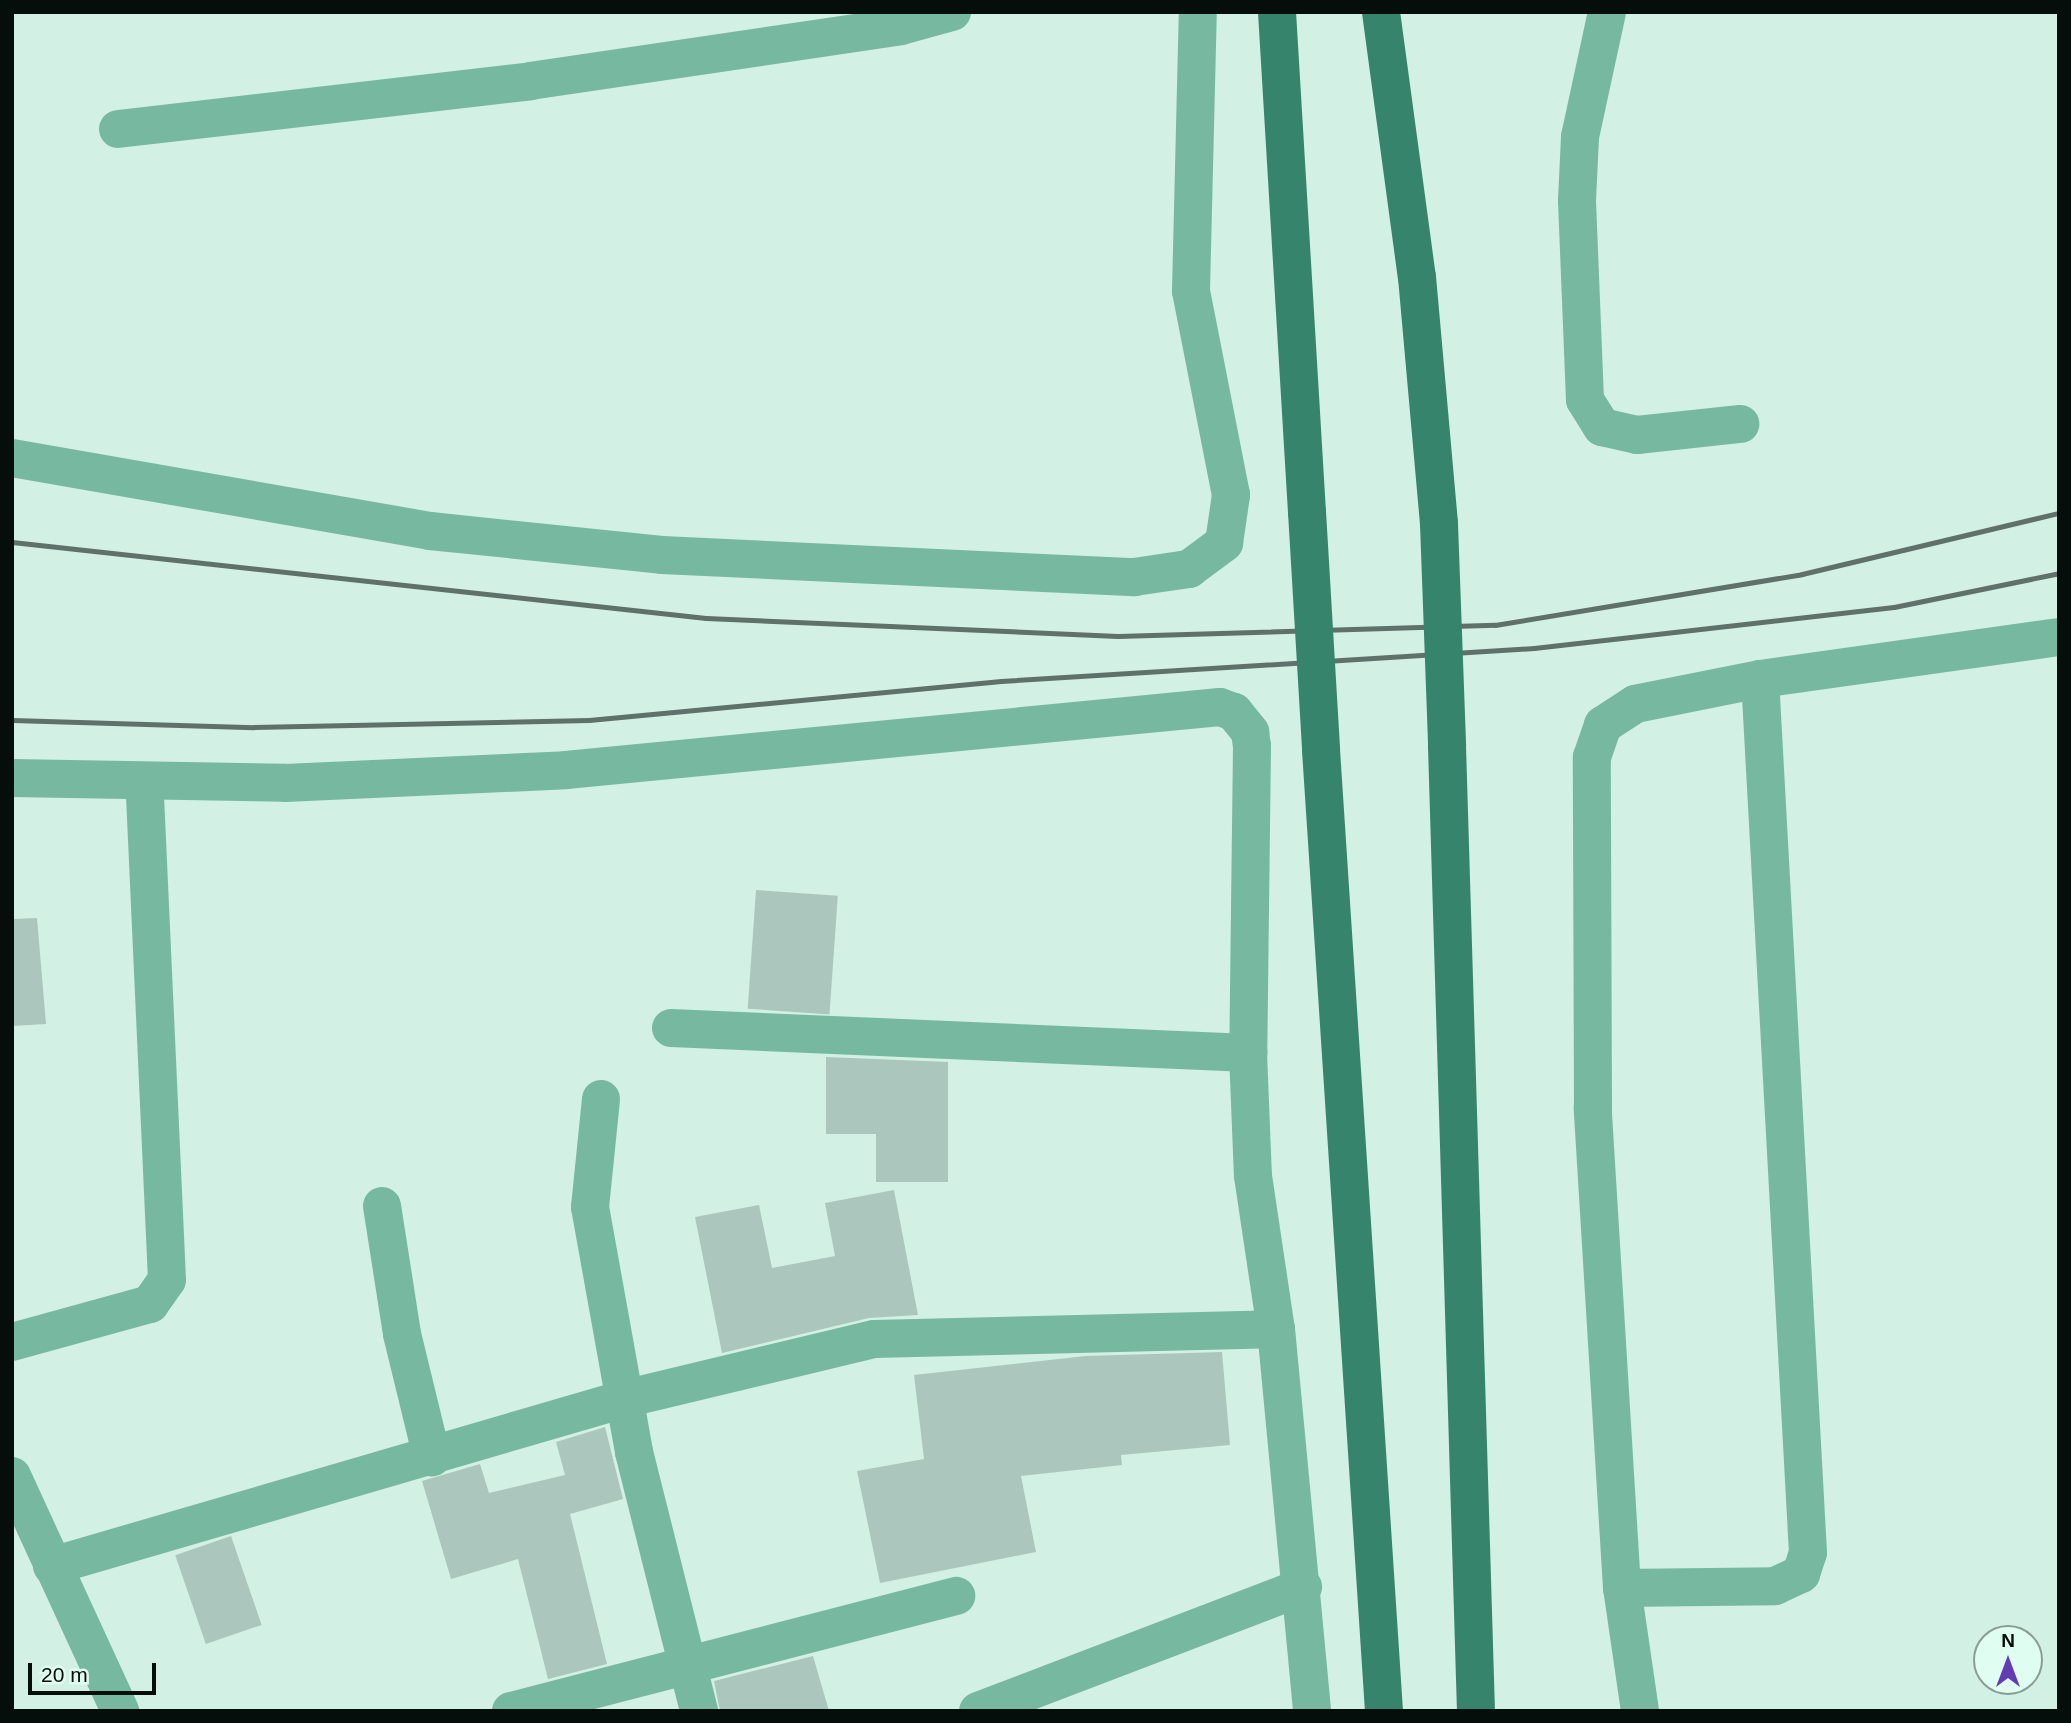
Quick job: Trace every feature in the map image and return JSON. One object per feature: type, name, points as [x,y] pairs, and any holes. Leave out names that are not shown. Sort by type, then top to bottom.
[{"type":"main road","points":[[1277,12],[1321,750],[1384,1711]]},
{"type":"main road","points":[[1381,12],[1418,291],[1439,524],[1476,1711]]},
{"type":"street","points":[[118,129],[530,81],[901,26],[952,12]]},
{"type":"street","points":[[12,458],[430,531],[662,555],[1134,577],[1189,569],[1224,542],[1231,495],[1191,292],[1198,12]]},
{"type":"street","points":[[1607,12],[1580,137],[1578,176],[1585,400],[1602,427],[1637,435],[1740,424]]},
{"type":"street","points":[[1640,1711],[1622,1588],[1593,1108],[1592,757],[1603,725],[1635,704],[1760,679],[2059,637]]},
{"type":"street","points":[[1622,1588],[1776,1586],[1801,1574],[1808,1553],[1760,679]]},
{"type":"street","points":[[12,778],[285,783],[566,770],[1220,707],[1243,721],[1252,746],[1248,1053],[1253,1176],[1276,1329],[1303,1587],[1312,1711]]},
{"type":"street","points":[[12,1342],[150,1304],[167,1280],[144,782]]},
{"type":"street","points":[[671,1028],[1248,1053]]},
{"type":"street","points":[[601,1099],[590,1207],[624,1399],[699,1711]]},
{"type":"street","points":[[382,1206],[402,1334],[432,1457]]},
{"type":"street","points":[[51,1566],[624,1399],[874,1339],[1276,1329]]},
{"type":"street","points":[[13,1478],[51,1566],[120,1711]]},
{"type":"street","points":[[978,1711],[1303,1587]]},
{"type":"street","points":[[512,1711],[688,1668],[956,1596]]},
{"type":"building","points":[[756,890],[838,896],[829,1014],[748,1009]]},
{"type":"building","points":[[37,918],[46,1024],[12,1026],[12,919]]},
{"type":"building","points":[[826,1057],[948,1062],[948,1182],[876,1182],[876,1134],[826,1134]]},
{"type":"building","points":[[894,1190],[918,1315],[869,1318],[722,1353],[695,1217],[759,1205],[772,1268],[835,1256],[825,1203]]},
{"type":"building","points":[[1222,1352],[1230,1445],[1121,1455],[1122,1465],[1021,1476],[1036,1552],[880,1583],[857,1471],[924,1459],[914,1375],[1085,1356]]},
{"type":"building","points":[[605,1427],[623,1499],[570,1514],[607,1664],[548,1679],[518,1559],[451,1579],[422,1481],[480,1464],[489,1493],[565,1475],[556,1442]]},
{"type":"building","points":[[231,1536],[262,1625],[206,1644],[175,1555]]},
{"type":"building","points":[[813,1656],[829,1711],[720,1711],[714,1681]]},
{"type":"railway","points":[[12,542],[706,618],[1118,636],[1495,625],[1802,574],[2059,513]]},
{"type":"railway","points":[[12,720],[254,727],[589,720],[1001,681],[1534,648],[1894,607],[2059,573]]}]
